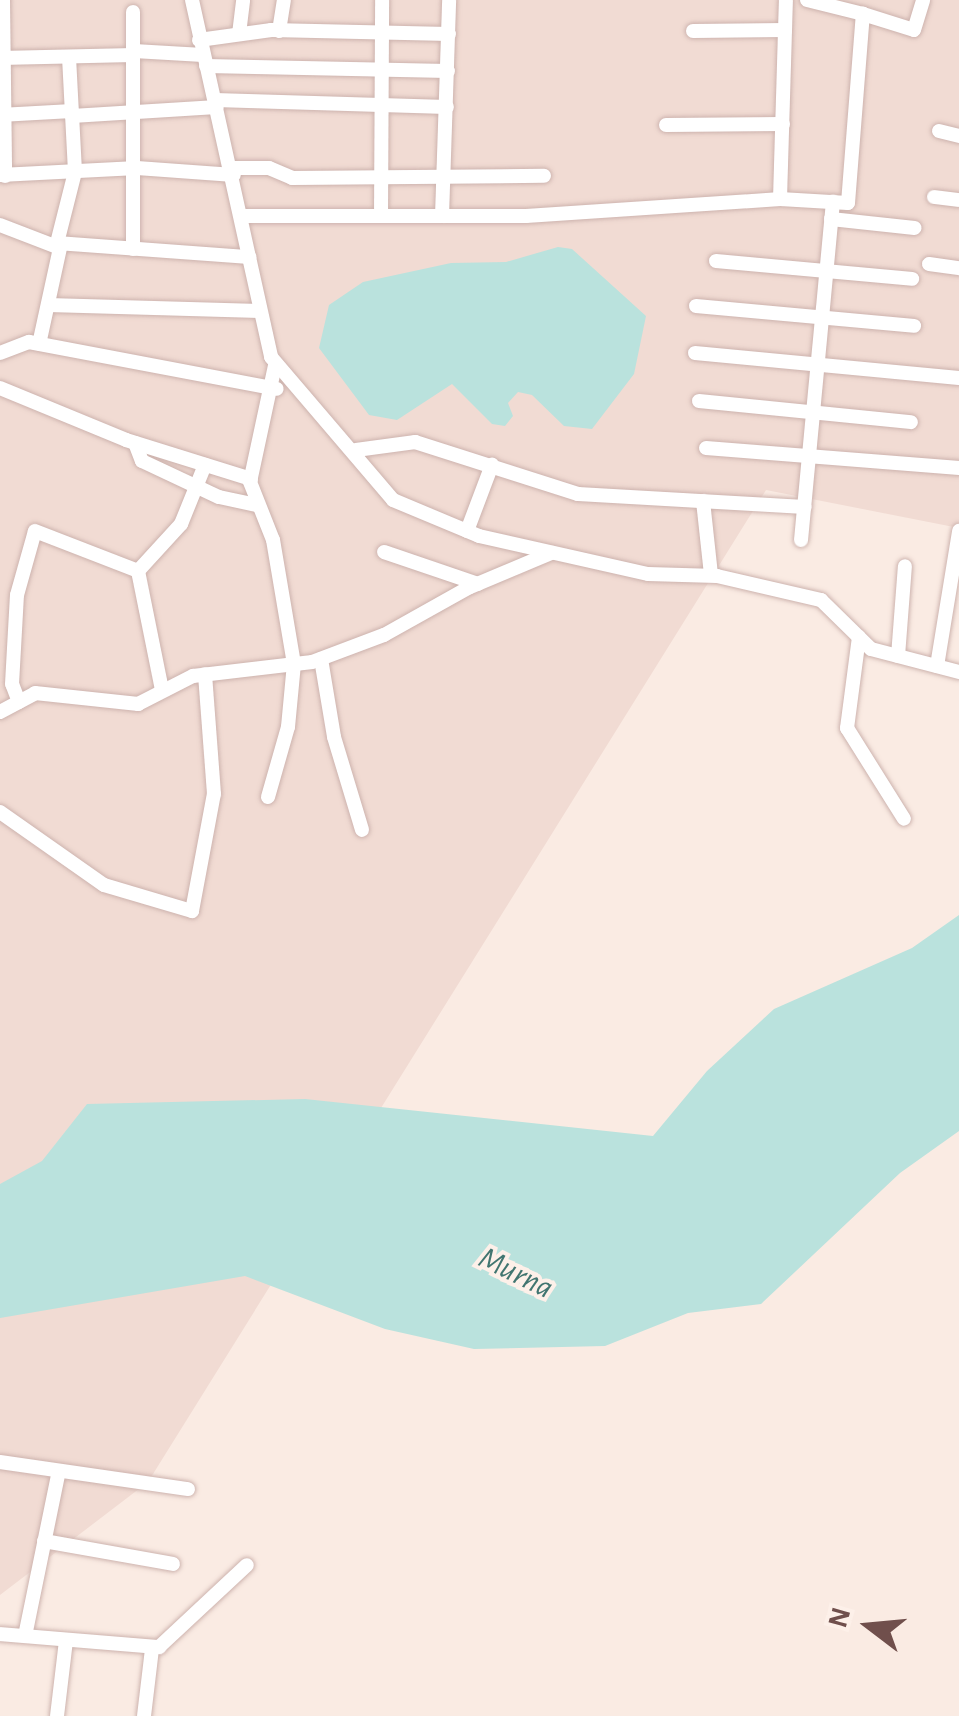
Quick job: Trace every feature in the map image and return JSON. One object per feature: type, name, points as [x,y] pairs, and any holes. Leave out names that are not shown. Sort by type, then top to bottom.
[{"type":"street","points":[[3,0],[3,176],[138,168],[269,168],[292,178],[544,176]]},
{"type":"street","points":[[192,0],[275,365],[356,450],[393,500],[467,531],[553,553],[648,574],[711,576],[826,602],[871,649],[959,672]]},
{"type":"street","points":[[239,34],[243,0]]},
{"type":"street","points":[[279,31],[284,0]]},
{"type":"street","points":[[381,216],[382,0]]},
{"type":"street","points":[[442,216],[450,0]]},
{"type":"street","points":[[780,199],[786,0]]},
{"type":"street","points":[[806,0],[914,30],[923,0]]},
{"type":"street","points":[[132,249],[138,168],[133,12]]},
{"type":"street","points":[[242,216],[442,216],[780,199],[848,203],[863,14]]},
{"type":"street","points":[[694,31],[785,30]]},
{"type":"street","points":[[202,53],[239,34],[449,34]]},
{"type":"street","points":[[2,58],[202,53],[448,71]]},
{"type":"street","points":[[39,344],[75,172],[69,56]]},
{"type":"street","points":[[2,115],[216,104],[447,107]]},
{"type":"street","points":[[666,125],[783,124]]},
{"type":"street","points":[[939,131],[959,136]]},
{"type":"street","points":[[934,198],[959,200]]},
{"type":"street","points":[[802,540],[833,202]]},
{"type":"street","points":[[831,219],[915,228]]},
{"type":"street","points":[[0,225],[58,244],[249,257]]},
{"type":"street","points":[[716,261],[912,279]]},
{"type":"street","points":[[929,264],[959,268]]},
{"type":"street","points":[[48,305],[260,311]]},
{"type":"street","points":[[696,306],[914,326]]},
{"type":"street","points":[[0,353],[18,343],[39,344],[269,388],[294,389]]},
{"type":"street","points":[[696,354],[818,362],[959,378]]},
{"type":"street","points":[[268,796],[288,727],[294,664],[273,540],[250,479],[275,365]]},
{"type":"street","points":[[0,388],[135,443],[250,479]]},
{"type":"street","points":[[698,401],[910,422]]},
{"type":"street","points":[[356,450],[415,442],[578,494],[804,507]]},
{"type":"street","points":[[135,443],[142,461],[197,486],[258,504]]},
{"type":"street","points":[[706,448],[959,468]]},
{"type":"street","points":[[138,571],[163,550],[205,465]]},
{"type":"street","points":[[467,531],[492,465]]},
{"type":"street","points":[[703,501],[711,576]]},
{"type":"street","points":[[19,702],[12,684],[14,628],[32,534],[39,531],[138,571]]},
{"type":"street","points":[[938,666],[959,531]]},
{"type":"street","points":[[384,552],[478,584]]},
{"type":"street","points":[[0,712],[38,693],[134,704],[205,674],[321,658],[388,633],[478,584],[553,553]]},
{"type":"street","points":[[898,656],[905,566]]},
{"type":"street","points":[[138,571],[162,690]]},
{"type":"street","points":[[859,637],[847,728],[904,819]]},
{"type":"street","points":[[321,658],[334,737],[362,830]]},
{"type":"street","points":[[0,812],[104,885],[192,911],[214,794],[205,674]]},
{"type":"street","points":[[0,1462],[188,1489]]},
{"type":"street","points":[[24,1636],[59,1471]]},
{"type":"street","points":[[44,1540],[174,1564]]},
{"type":"street","points":[[144,1716],[152,1649],[247,1565]]},
{"type":"street","points":[[0,1634],[152,1649]]},
{"type":"street","points":[[57,1716],[66,1641]]},
{"type":"shaded area","points":[[0,0],[959,0],[959,528],[766,490],[148,1482],[0,1595]]},
{"type":"water","points":[[558,247],[572,249],[646,316],[634,374],[592,429],[564,426],[532,395],[518,392],[508,403],[513,416],[505,426],[492,424],[452,384],[397,420],[369,415],[319,348],[329,305],[363,282],[451,263],[506,262]]},
{"type":"water","name":"Murna","points":[[959,915],[959,1131],[900,1173],[761,1304],[688,1313],[605,1346],[474,1349],[385,1329],[245,1276],[0,1318],[0,1184],[42,1161],[87,1104],[305,1099],[653,1136],[707,1071],[774,1009],[912,948]]}]
